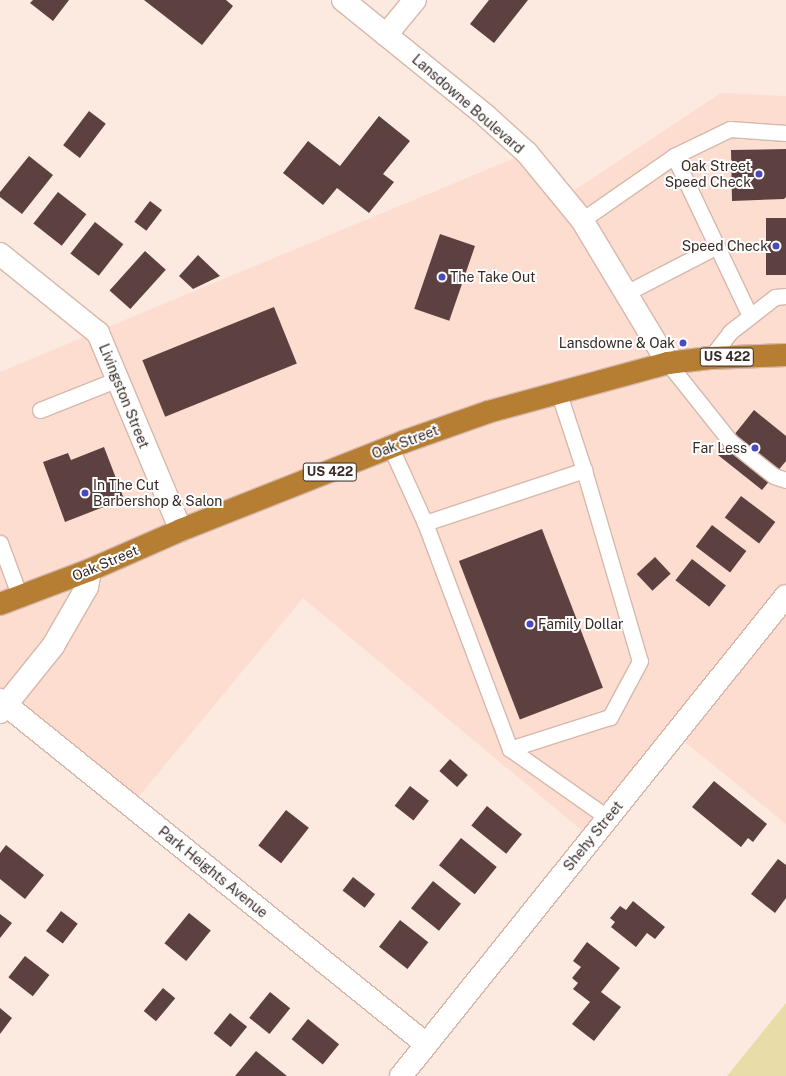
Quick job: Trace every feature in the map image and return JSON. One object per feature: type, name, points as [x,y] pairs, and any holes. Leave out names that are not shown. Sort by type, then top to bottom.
[{"type":"highway","name":"Oak Street","points":[[0,604],[90,570],[181,530],[488,412],[558,391],[668,363],[710,358],[786,355]]},
{"type":"street","name":"Lansdowne Boulevard","points":[[343,0],[486,116],[526,153],[582,220],[668,363]]},
{"type":"street","points":[[386,34],[415,0]]},
{"type":"street","name":"Livingston Street","points":[[0,254],[98,333],[181,530]]},
{"type":"street","points":[[2,706],[57,641],[87,587],[90,570]]},
{"type":"street","name":"Shehy Street","points":[[400,1076],[786,596]]},
{"type":"street","name":"Park Heights Avenue","points":[[2,706],[426,1044]]},
{"type":"lane","points":[[582,220],[674,156],[730,129],[786,133]]},
{"type":"lane","points":[[674,156],[750,316]]},
{"type":"lane","points":[[626,293],[717,246]]},
{"type":"lane","points":[[710,358],[730,332],[775,297],[786,296]]},
{"type":"lane","points":[[668,363],[730,441],[774,476],[786,480]]},
{"type":"lane","points":[[40,410],[118,379]]},
{"type":"lane","points":[[510,749],[610,717],[640,661],[584,470],[558,391]]},
{"type":"lane","points":[[391,448],[425,523],[510,749],[608,818]]},
{"type":"lane","points":[[425,523],[584,470]]},
{"type":"lane","points":[[0,543],[20,596]]},
{"type":"shaded area","points":[[721,93],[786,96],[786,824],[675,734],[591,838],[303,598],[131,806],[0,712],[0,372],[527,153],[564,197]]},
{"type":"shaded area","points":[[786,1003],[786,1076],[727,1076]]},
{"type":"building","points":[[33,0],[69,0],[53,21],[30,3]]},
{"type":"building","points":[[144,0],[226,0],[233,6],[202,45]]},
{"type":"building","points":[[489,0],[528,0],[494,43],[470,24]]},
{"type":"building","points":[[89,111],[106,124],[80,158],[63,145]]},
{"type":"building","points":[[379,116],[410,141],[383,174],[394,182],[369,213],[337,188],[323,205],[283,173],[308,141],[340,166]]},
{"type":"building","name":"Oak Street Speed Check","points":[[786,149],[786,197],[784,199],[732,201],[731,150]]},
{"type":"building","points":[[29,156],[53,175],[22,214],[0,197],[0,192]]},
{"type":"building","points":[[58,192],[86,214],[62,246],[33,224]]},
{"type":"building","points":[[150,201],[162,210],[146,231],[134,222]]},
{"type":"building","name":"Speed Check","points":[[766,218],[786,218],[786,275],[766,275]]},
{"type":"building","points":[[95,222],[123,244],[99,276],[70,254]]},
{"type":"building","name":"The Take Out","points":[[440,234],[475,246],[449,321],[414,309]]},
{"type":"building","points":[[145,251],[166,270],[130,309],[110,290]]},
{"type":"building","points":[[198,255],[220,276],[193,289],[179,276]]},
{"type":"building","points":[[274,307],[297,364],[165,417],[142,360]]},
{"type":"building","name":"Far Less","points":[[754,410],[786,436],[786,461],[762,490],[718,455]]},
{"type":"building","points":[[104,447],[124,499],[65,522],[43,462],[68,453],[71,460]]},
{"type":"building","points":[[741,496],[775,522],[759,543],[725,518]]},
{"type":"building","points":[[712,525],[746,551],[730,572],[696,547]]},
{"type":"building","name":"Family Dollar","points":[[542,529],[603,688],[520,720],[459,561]]},
{"type":"building","points":[[655,557],[671,574],[652,591],[637,574]]},
{"type":"building","points":[[692,559],[726,585],[709,607],[675,580]]},
{"type":"building","points":[[450,759],[468,775],[457,787],[439,771]]},
{"type":"building","points":[[714,781],[767,824],[753,842],[748,838],[741,847],[692,807]]},
{"type":"building","points":[[410,786],[429,801],[414,820],[395,806]]},
{"type":"building","points":[[487,806],[522,834],[506,854],[471,825]]},
{"type":"building","points":[[286,810],[309,828],[281,863],[258,845]]},
{"type":"building","points":[[461,838],[497,867],[475,894],[439,865]]},
{"type":"building","points":[[6,845],[44,875],[25,899],[0,879],[0,853]]},
{"type":"building","points":[[778,859],[786,865],[786,898],[775,913],[751,894]]},
{"type":"building","points":[[353,877],[375,894],[365,908],[343,890]]},
{"type":"building","points":[[433,881],[461,904],[439,931],[411,908]]},
{"type":"building","points":[[633,901],[665,927],[655,939],[647,933],[636,947],[611,927],[615,922],[610,918],[620,906],[626,910]]},
{"type":"building","points":[[61,911],[78,924],[63,944],[46,931]]},
{"type":"building","points":[[189,913],[211,931],[186,961],[164,943]]},
{"type":"building","points":[[0,914],[12,923],[0,938]]},
{"type":"building","points":[[400,920],[428,942],[407,969],[379,947]]},
{"type":"building","points":[[587,942],[620,968],[601,992],[621,1007],[594,1041],[572,1024],[590,1002],[573,989],[578,983],[572,978],[581,967],[573,961]]},
{"type":"building","points":[[25,956],[49,975],[33,996],[8,977]]},
{"type":"building","points":[[163,988],[175,998],[156,1021],[144,1011]]},
{"type":"building","points":[[270,992],[290,1008],[269,1034],[249,1018]]},
{"type":"building","points":[[0,1008],[12,1018],[0,1034]]},
{"type":"building","points":[[230,1013],[247,1027],[231,1047],[214,1033]]},
{"type":"building","points":[[308,1019],[339,1044],[323,1064],[292,1039]]},
{"type":"building","points":[[256,1051],[287,1076],[235,1076]]},
{"type":"place","name":"Oak Street Speed Check","points":[[759,174]]},
{"type":"place","name":"Speed Check","points":[[776,246]]},
{"type":"place","name":"The Take Out","points":[[442,277]]},
{"type":"place","name":"Lansdowne & Oak","points":[[683,343]]},
{"type":"place","name":"Far Less","points":[[755,448]]},
{"type":"place","name":"In The Cut Barbershop & Salon","points":[[85,493]]},
{"type":"place","name":"Family Dollar","points":[[530,624]]}]
